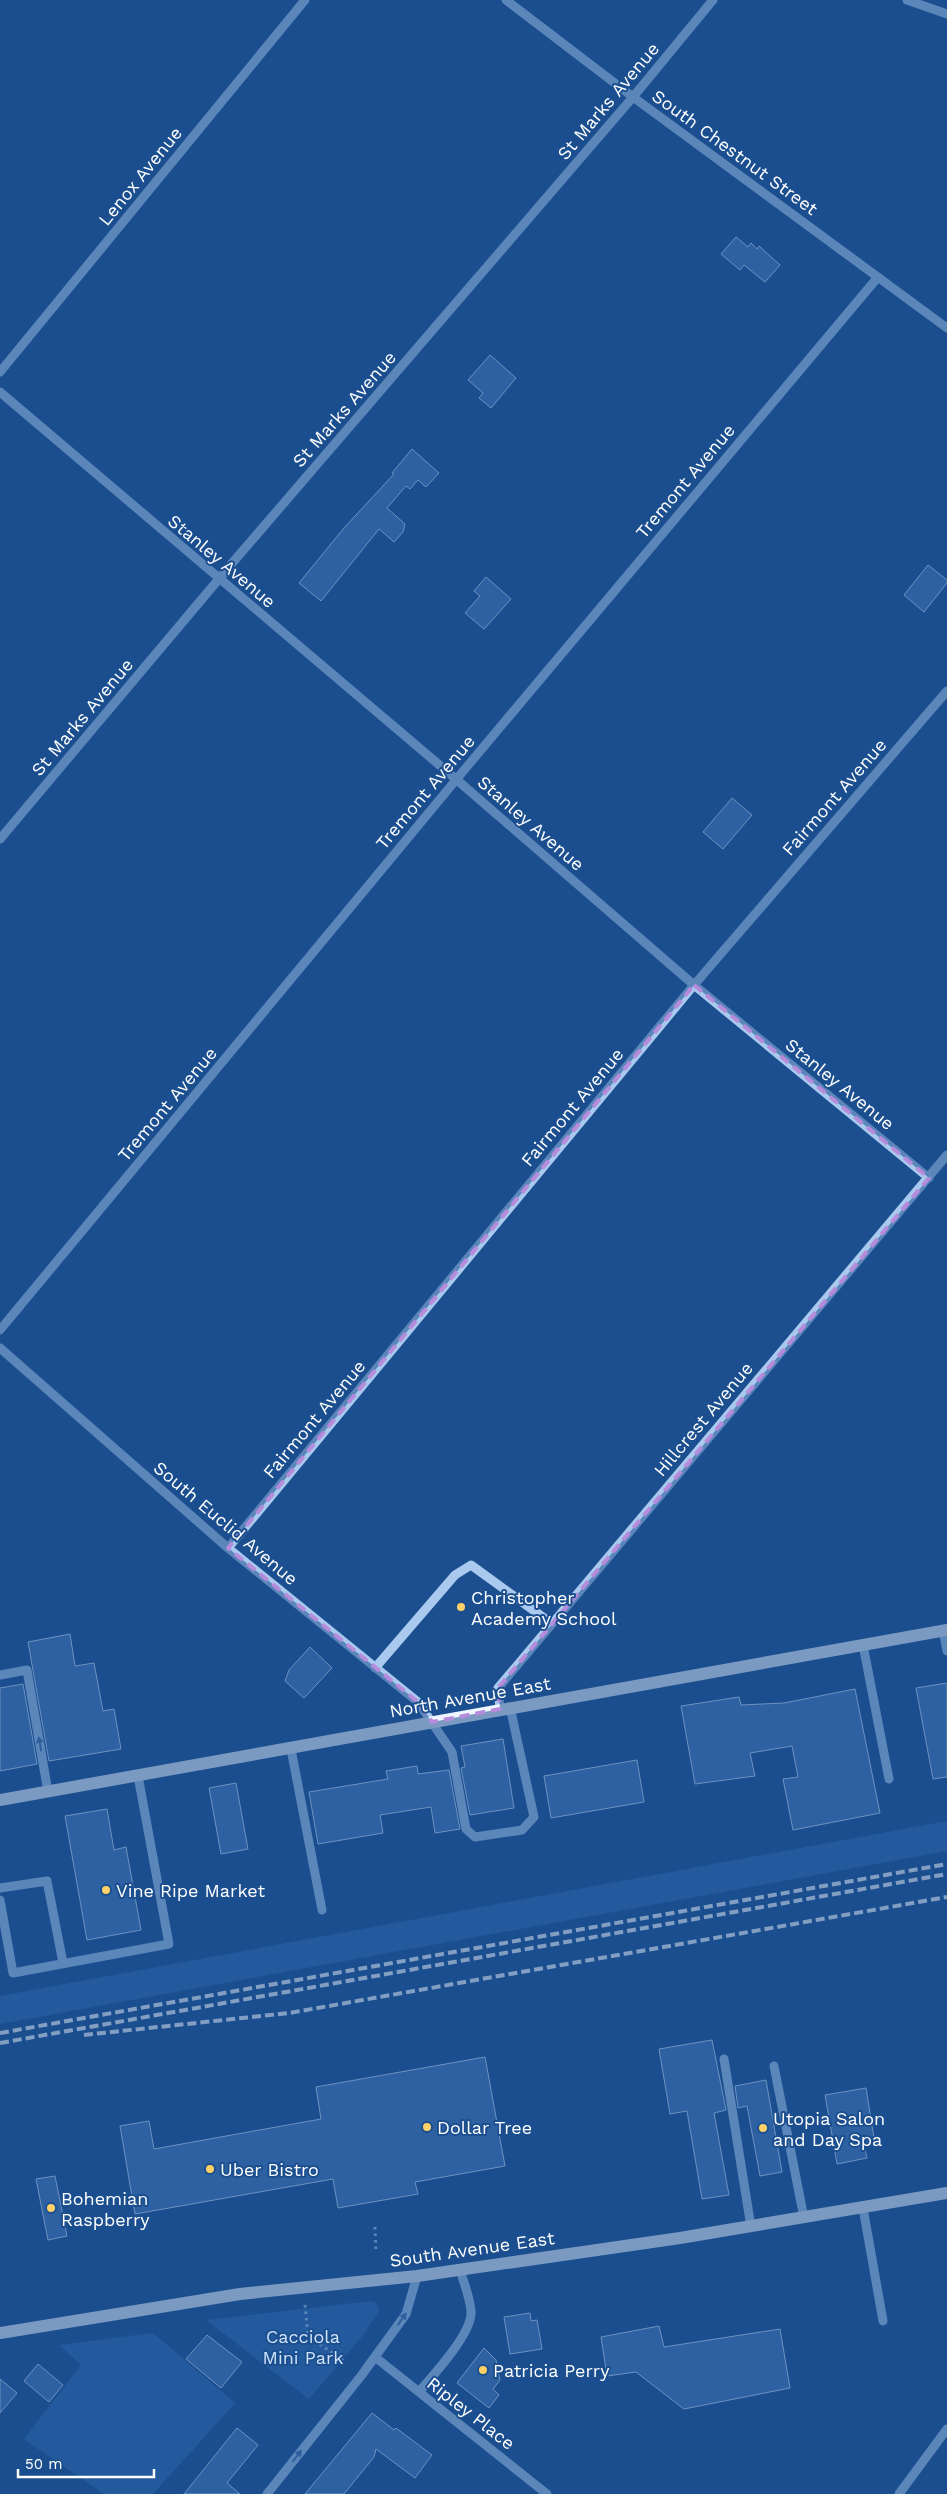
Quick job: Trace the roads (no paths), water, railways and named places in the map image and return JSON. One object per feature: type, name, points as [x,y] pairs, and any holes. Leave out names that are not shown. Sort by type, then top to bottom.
[{"type":"main road","name":"North Avenue East","points":[[0,1800],[945,1630]]},
{"type":"main road","name":"South Avenue East","points":[[0,2333],[240,2294],[417,2276],[751,2227],[947,2193]]},
{"type":"street","name":"Lenox Avenue","points":[[0,372],[305,0]]},
{"type":"street","name":"South Chestnut Street","points":[[506,0],[633,97],[947,328]]},
{"type":"street","name":"St Marks Avenue","points":[[0,839],[633,97],[713,0]]},
{"type":"street","points":[[907,0],[947,14]]},
{"type":"street","name":"Tremont Avenue","points":[[0,1330],[878,277]]},
{"type":"street","name":"Stanley Avenue","points":[[0,392],[219,580],[457,780],[694,985],[929,1178]]},
{"type":"street","name":"Fairmont Avenue","points":[[228,1548],[694,985],[947,691]]},
{"type":"street","name":"Hillcrest Avenue","points":[[432,1722],[452,1752],[466,1829],[475,1836],[522,1830],[534,1817],[498,1688],[947,1155]]},
{"type":"street","name":"South Euclid Avenue","points":[[0,1348],[228,1548],[418,1702],[432,1722]]},
{"type":"street","points":[[375,1668],[455,1575],[471,1565],[551,1623]]},
{"type":"street","points":[[945,1630],[947,1651]]},
{"type":"street","points":[[862,1645],[889,1779]]},
{"type":"street","points":[[0,1674],[27,1670],[48,1792]]},
{"type":"street","points":[[291,1749],[322,1910]]},
{"type":"street","points":[[0,1900],[13,1973],[169,1944],[138,1776]]},
{"type":"street","points":[[0,1888],[47,1881],[63,1963]]},
{"type":"street","points":[[724,2059],[751,2227]]},
{"type":"street","points":[[774,2066],[804,2218]]},
{"type":"street","points":[[863,2208],[882,2321]]},
{"type":"street","points":[[419,2392],[436,2372],[471,2321],[471,2310],[460,2270]]},
{"type":"street","points":[[267,2494],[375,2357],[406,2314],[417,2276]]},
{"type":"street","name":"Ripley Place","points":[[375,2357],[547,2494]]},
{"type":"street","points":[[899,2494],[947,2429]]},
{"type":"railway","points":[[0,2033],[947,1864]]},
{"type":"railway","points":[[0,2043],[947,1874]]},
{"type":"railway","points":[[84,2035],[289,2013],[947,1897]]},
{"type":"place","name":"Christopher Academy School","points":[[461,1607]]},
{"type":"place","name":"Vine Ripe Market","points":[[106,1890]]},
{"type":"place","name":"Dollar Tree","points":[[427,2127]]},
{"type":"place","name":"Utopia Salon and Day Spa","points":[[763,2128]]},
{"type":"place","name":"Uber Bistro","points":[[210,2169]]},
{"type":"place","name":"Bohemian Raspberry","points":[[51,2208]]},
{"type":"place","name":"Patricia Perry","points":[[483,2370]]},
{"type":"park label","name":"Cacciola Mini Park","points":[[303,2346]]}]
